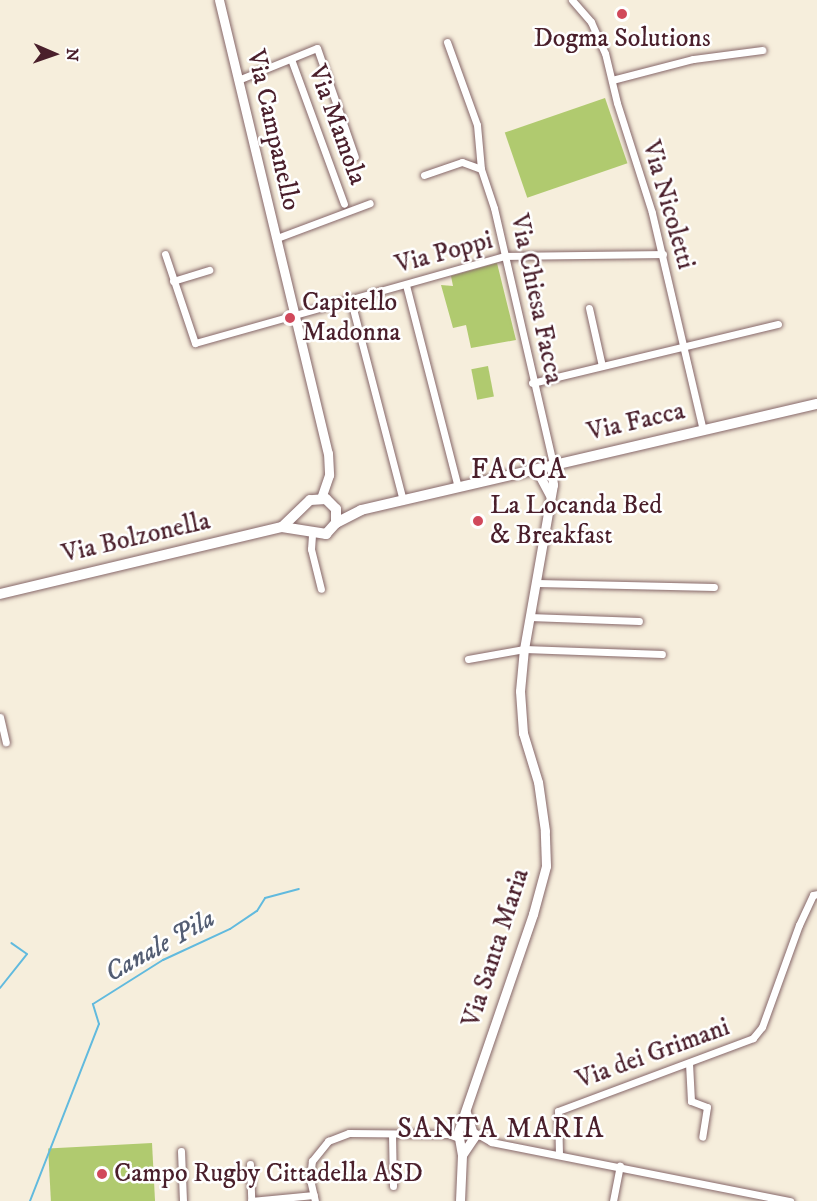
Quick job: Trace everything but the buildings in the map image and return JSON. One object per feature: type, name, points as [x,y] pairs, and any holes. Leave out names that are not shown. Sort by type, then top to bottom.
[{"type":"main road","name":"Via Campanello","points":[[219,0],[297,314],[328,453],[329,475],[321,498]]},
{"type":"main road","name":"Via Facca","points":[[336,523],[361,510],[817,404]]},
{"type":"main road","name":"Via Santa Maria","points":[[460,1201],[466,1112],[476,1074],[533,914],[546,866],[538,782],[524,733],[520,691],[529,617],[537,583],[554,477],[552,465]]},
{"type":"main road","points":[[536,468],[550,495]]},
{"type":"main road","points":[[300,512],[308,532],[326,534],[336,523],[334,505],[321,498]]},
{"type":"main road","name":"Via Bolzonella","points":[[282,527],[310,500],[321,498]]},
{"type":"main road","name":"Via Facca","points":[[334,505],[361,510]]},
{"type":"main road","name":"Via Bolzonella","points":[[0,594],[282,527],[308,532]]},
{"type":"street","name":"Via Nicoletti","points":[[572,0],[598,32],[663,254],[703,430]]},
{"type":"street","name":"Via Chiesa Facca","points":[[447,42],[477,125],[481,169],[504,256],[552,465]]},
{"type":"street","name":"Via Mamola","points":[[238,80],[316,48],[355,158]]},
{"type":"street","points":[[612,80],[693,59],[762,50]]},
{"type":"street","name":"Via Mamola","points":[[291,59],[344,204]]},
{"type":"street","points":[[424,175],[462,162],[481,169]]},
{"type":"street","name":"Via Campanello","points":[[277,238],[370,203]]},
{"type":"street","name":"Via Poppi","points":[[165,254],[195,343],[351,301],[504,256],[663,254]]},
{"type":"street","points":[[173,281],[209,270]]},
{"type":"street","points":[[406,285],[458,487]]},
{"type":"street","points":[[351,301],[403,500]]},
{"type":"street","points":[[589,308],[602,366]]},
{"type":"street","points":[[532,383],[778,324]]},
{"type":"street","points":[[308,532],[321,589]]},
{"type":"street","points":[[537,583],[714,587]]},
{"type":"street","points":[[529,617],[639,621]]},
{"type":"street","points":[[468,659],[524,649],[662,654]]},
{"type":"street","points":[[0,717],[6,742]]},
{"type":"street","name":"Via dei Grimani","points":[[559,1154],[558,1111],[753,1038],[762,1027],[799,925],[813,895],[817,894]]},
{"type":"street","points":[[689,1063],[691,1101],[706,1107],[702,1137]]},
{"type":"street","points":[[250,1164],[251,1201],[315,1198],[310,1179],[312,1161],[328,1141],[349,1133],[466,1135],[790,1201]]},
{"type":"street","points":[[392,1134],[393,1186]]},
{"type":"street","points":[[181,1150],[183,1201]]},
{"type":"street","points":[[613,1201],[620,1166]]},
{"type":"green space","points":[[605,98],[627,163],[527,198],[505,133]]},
{"type":"green space","points":[[497,263],[516,340],[471,348],[466,325],[453,328],[441,285],[453,286],[451,276]]},
{"type":"green space","points":[[488,366],[494,396],[477,400],[471,369]]},
{"type":"green space","name":"Campo Rugby Cittadella ASD","points":[[152,1143],[155,1201],[51,1201],[48,1148]]},
{"type":"waterway","name":"Canale Pila","points":[[30,1201],[99,1024],[93,1004],[163,960],[230,929],[257,911],[265,898],[299,889]]},
{"type":"waterway","points":[[0,988],[27,954],[11,943]]},
{"type":"place","name":"Dogma Solutions","points":[[622,14]]},
{"type":"place","name":"Capitello Madonna","points":[[290,318]]},
{"type":"place","name":"La Locanda Bed & Breakfast","points":[[478,521]]},
{"type":"place","name":"Campo Rugby Cittadella ASD","points":[[102,1174]]},
{"type":"district","name":"FACCA","points":[[519,470]]},
{"type":"district","name":"SANTA MARIA","points":[[501,1129]]}]
